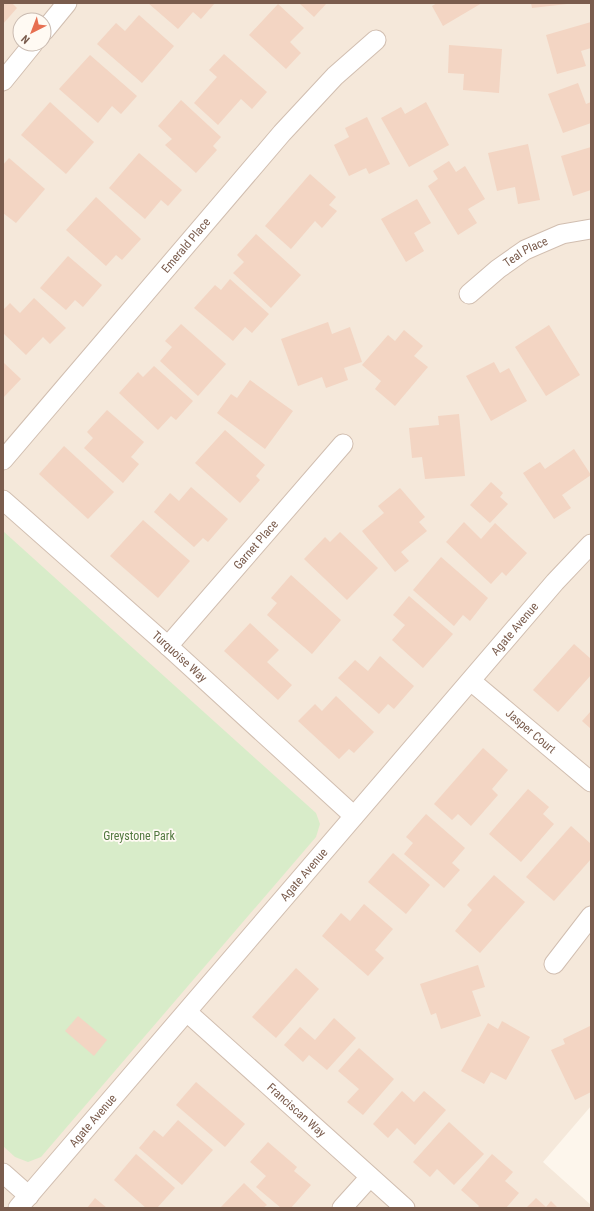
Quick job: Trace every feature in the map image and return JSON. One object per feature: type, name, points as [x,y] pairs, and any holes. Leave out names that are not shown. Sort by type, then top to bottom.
[{"type":"street","points":[[52,21],[67,3]]},
{"type":"street","name":"Emerald Place","points":[[3,460],[282,133],[335,76],[376,40]]},
{"type":"street","points":[[3,81],[27,52]]},
{"type":"street","name":"Teal Place","points":[[469,294],[498,269],[525,250],[562,234],[591,230]]},
{"type":"street","name":"Garnet Place","points":[[168,646],[343,444]]},
{"type":"street","name":"Turquoise Way","points":[[3,500],[168,646],[354,816]]},
{"type":"street","name":"Agate Avenue","points":[[24,1202],[555,582],[591,544]]},
{"type":"street","name":"Jasper Court","points":[[471,681],[591,782]]},
{"type":"street","points":[[554,964],[591,916]]},
{"type":"street","name":"Franciscan Way","points":[[187,1012],[405,1208]]},
{"type":"street","points":[[3,1173],[24,1202]]},
{"type":"street","points":[[342,1208],[370,1177]]},
{"type":"shaded area","points":[[3,3],[591,3],[591,1106],[543,1162],[591,1205],[591,1208],[3,1208]]},
{"type":"green space","name":"Greystone Park","points":[[3,531],[316,813],[320,824],[316,837],[41,1157],[28,1162],[15,1157],[3,1146]]},
{"type":"building","points":[[3,3],[12,3],[17,8],[3,24]]},
{"type":"building","points":[[148,3],[215,3],[201,19],[193,12],[178,29]]},
{"type":"building","points":[[299,3],[327,3],[314,17]]},
{"type":"building","points":[[437,3],[482,3],[443,26],[432,6]]},
{"type":"building","points":[[531,3],[566,3],[567,4],[532,8]]},
{"type":"building","points":[[278,4],[304,28],[290,42],[301,53],[286,69],[249,35]]},
{"type":"building","points":[[139,15],[174,46],[142,83],[97,44],[116,23],[125,31]]},
{"type":"building","points":[[591,22],[591,48],[581,51],[586,66],[557,74],[546,35]]},
{"type":"building","points":[[449,45],[502,49],[499,93],[463,90],[464,74],[448,73]]},
{"type":"building","points":[[224,54],[267,92],[252,109],[241,99],[218,125],[194,103],[217,77],[209,70]]},
{"type":"building","points":[[90,55],[137,96],[121,114],[112,106],[98,123],[59,89]]},
{"type":"building","points":[[578,83],[586,104],[591,102],[591,123],[563,133],[548,94]]},
{"type":"building","points":[[181,100],[221,137],[213,146],[217,150],[196,173],[165,145],[172,139],[158,126]]},
{"type":"building","points":[[50,102],[94,142],[66,174],[21,135]]},
{"type":"building","points":[[426,102],[449,145],[409,167],[381,118],[401,107],[405,114]]},
{"type":"building","points":[[367,117],[390,164],[369,174],[366,168],[349,176],[334,145],[349,137],[345,128]]},
{"type":"building","points":[[528,144],[540,200],[518,204],[515,187],[497,191],[488,153]]},
{"type":"building","points":[[591,147],[591,190],[573,196],[561,156]]},
{"type":"building","points":[[139,153],[182,190],[168,206],[161,200],[145,219],[109,188]]},
{"type":"building","points":[[9,158],[45,189],[16,223],[3,213],[3,165]]},
{"type":"building","points":[[449,161],[456,172],[465,166],[485,199],[468,209],[477,223],[458,235],[428,186],[438,179],[433,171]]},
{"type":"building","points":[[310,174],[336,197],[329,205],[337,211],[322,228],[315,221],[291,249],[265,226]]},
{"type":"building","points":[[96,197],[141,239],[122,260],[116,255],[106,266],[66,230]]},
{"type":"building","points":[[417,199],[431,223],[414,233],[424,251],[406,262],[381,219]]},
{"type":"building","points":[[256,234],[301,275],[271,308],[233,273],[244,262],[237,255]]},
{"type":"building","points":[[68,256],[102,285],[83,307],[75,300],[66,310],[40,288]]},
{"type":"building","points":[[230,279],[269,314],[252,333],[245,327],[233,341],[194,308],[215,285],[221,290]]},
{"type":"building","points":[[34,298],[66,328],[50,344],[43,337],[26,355],[3,333],[3,310],[10,303],[20,313]]},
{"type":"building","points":[[328,322],[332,334],[350,327],[362,362],[344,368],[348,380],[326,388],[322,377],[298,386],[281,339]]},
{"type":"building","points":[[181,324],[226,364],[198,396],[160,361],[172,347],[165,341]]},
{"type":"building","points":[[549,325],[580,375],[546,396],[515,347]]},
{"type":"building","points":[[404,330],[423,346],[414,356],[428,367],[395,406],[375,389],[381,381],[362,365],[388,335],[395,341]]},
{"type":"building","points":[[3,362],[21,379],[3,398]]},
{"type":"building","points":[[494,362],[500,373],[509,368],[527,401],[491,421],[466,376]]},
{"type":"building","points":[[154,366],[193,401],[176,420],[171,416],[158,430],[119,393],[138,372],[143,377]]},
{"type":"building","points":[[250,380],[293,411],[265,449],[217,413],[231,394],[237,398]]},
{"type":"building","points":[[107,410],[144,442],[131,457],[139,464],[123,483],[84,448],[93,438],[87,432]]},
{"type":"building","points":[[459,414],[465,476],[425,479],[422,457],[412,458],[409,428],[439,425],[438,416]]},
{"type":"building","points":[[225,430],[265,465],[256,476],[260,480],[240,503],[195,463]]},
{"type":"building","points":[[64,446],[114,492],[88,519],[39,474]]},
{"type":"building","points":[[574,449],[591,475],[562,495],[571,508],[554,519],[523,473],[540,462],[545,469]]},
{"type":"building","points":[[491,482],[503,493],[500,497],[508,504],[490,523],[470,505]]},
{"type":"building","points":[[191,487],[228,519],[208,542],[203,538],[194,547],[154,512],[170,493],[179,501]]},
{"type":"building","points":[[400,488],[425,517],[419,522],[427,531],[401,552],[409,561],[395,572],[362,531],[384,513],[378,506]]},
{"type":"building","points":[[143,520],[190,561],[158,598],[110,556]]},
{"type":"building","points":[[464,522],[481,539],[495,523],[527,553],[506,576],[502,572],[491,584],[446,542]]},
{"type":"building","points":[[340,532],[378,568],[347,600],[304,559],[325,537],[330,542]]},
{"type":"building","points":[[441,557],[488,598],[470,621],[463,615],[454,626],[413,590]]},
{"type":"building","points":[[291,575],[341,620],[312,654],[267,615],[277,603],[271,598]]},
{"type":"building","points":[[409,596],[453,634],[423,668],[392,640],[405,625],[393,615]]},
{"type":"building","points":[[250,623],[279,650],[267,662],[292,685],[278,700],[224,651]]},
{"type":"building","points":[[574,644],[591,659],[591,675],[558,712],[533,690]]},
{"type":"building","points":[[380,656],[414,686],[394,709],[388,704],[379,714],[338,678],[355,660],[368,671]]},
{"type":"building","points":[[336,696],[374,732],[354,753],[349,749],[339,759],[298,721],[315,704],[322,711]]},
{"type":"building","points":[[591,711],[591,729],[582,721]]},
{"type":"building","points":[[483,748],[508,770],[492,789],[498,795],[471,826],[458,814],[452,820],[434,804]]},
{"type":"building","points":[[528,789],[549,807],[543,814],[554,824],[521,862],[489,834]]},
{"type":"building","points":[[426,814],[465,848],[452,863],[460,870],[444,888],[404,854],[413,843],[406,837]]},
{"type":"building","points":[[571,826],[591,844],[591,859],[554,901],[526,877]]},
{"type":"building","points":[[393,853],[430,885],[406,914],[368,882]]},
{"type":"building","points":[[494,875],[525,902],[480,953],[455,931],[472,910],[467,905]]},
{"type":"building","points":[[364,904],[393,929],[375,950],[384,958],[368,976],[322,936],[341,913],[350,921]]},
{"type":"building","points":[[478,965],[485,987],[472,991],[481,1016],[441,1029],[436,1013],[431,1015],[420,984]]},
{"type":"building","points":[[296,968],[319,989],[276,1038],[252,1017]]},
{"type":"building","points":[[78,1016],[107,1040],[94,1056],[65,1031]]},
{"type":"building","points":[[334,1018],[356,1038],[327,1070],[309,1055],[303,1062],[284,1045],[300,1027],[315,1040]]},
{"type":"building","points":[[502,1021],[530,1037],[506,1080],[491,1072],[484,1084],[461,1071],[488,1023],[498,1029]]},
{"type":"building","points":[[590,1026],[591,1092],[575,1100],[551,1050],[565,1044],[563,1039]]},
{"type":"building","points":[[359,1048],[394,1079],[363,1115],[347,1102],[359,1089],[338,1071]]},
{"type":"building","points":[[196,1082],[245,1124],[225,1147],[176,1105]]},
{"type":"building","points":[[402,1091],[414,1102],[424,1091],[446,1110],[415,1145],[397,1128],[388,1138],[373,1124]]},
{"type":"building","points":[[178,1120],[213,1150],[182,1185],[139,1148],[154,1130],[163,1137]]},
{"type":"building","points":[[449,1122],[484,1154],[454,1185],[437,1169],[430,1177],[413,1162]]},
{"type":"building","points":[[268,1142],[297,1167],[294,1171],[311,1185],[291,1208],[281,1208],[256,1187],[266,1176],[250,1162]]},
{"type":"building","points":[[136,1154],[175,1188],[157,1208],[146,1208],[114,1180]]},
{"type":"building","points":[[492,1154],[513,1172],[505,1181],[519,1193],[506,1208],[477,1208],[479,1206],[461,1190]]},
{"type":"building","points":[[244,1183],[267,1205],[263,1208],[220,1208]]},
{"type":"building","points":[[95,1198],[107,1208],[87,1208]]},
{"type":"building","points":[[536,1198],[546,1207],[551,1201],[558,1208],[526,1208]]}]
